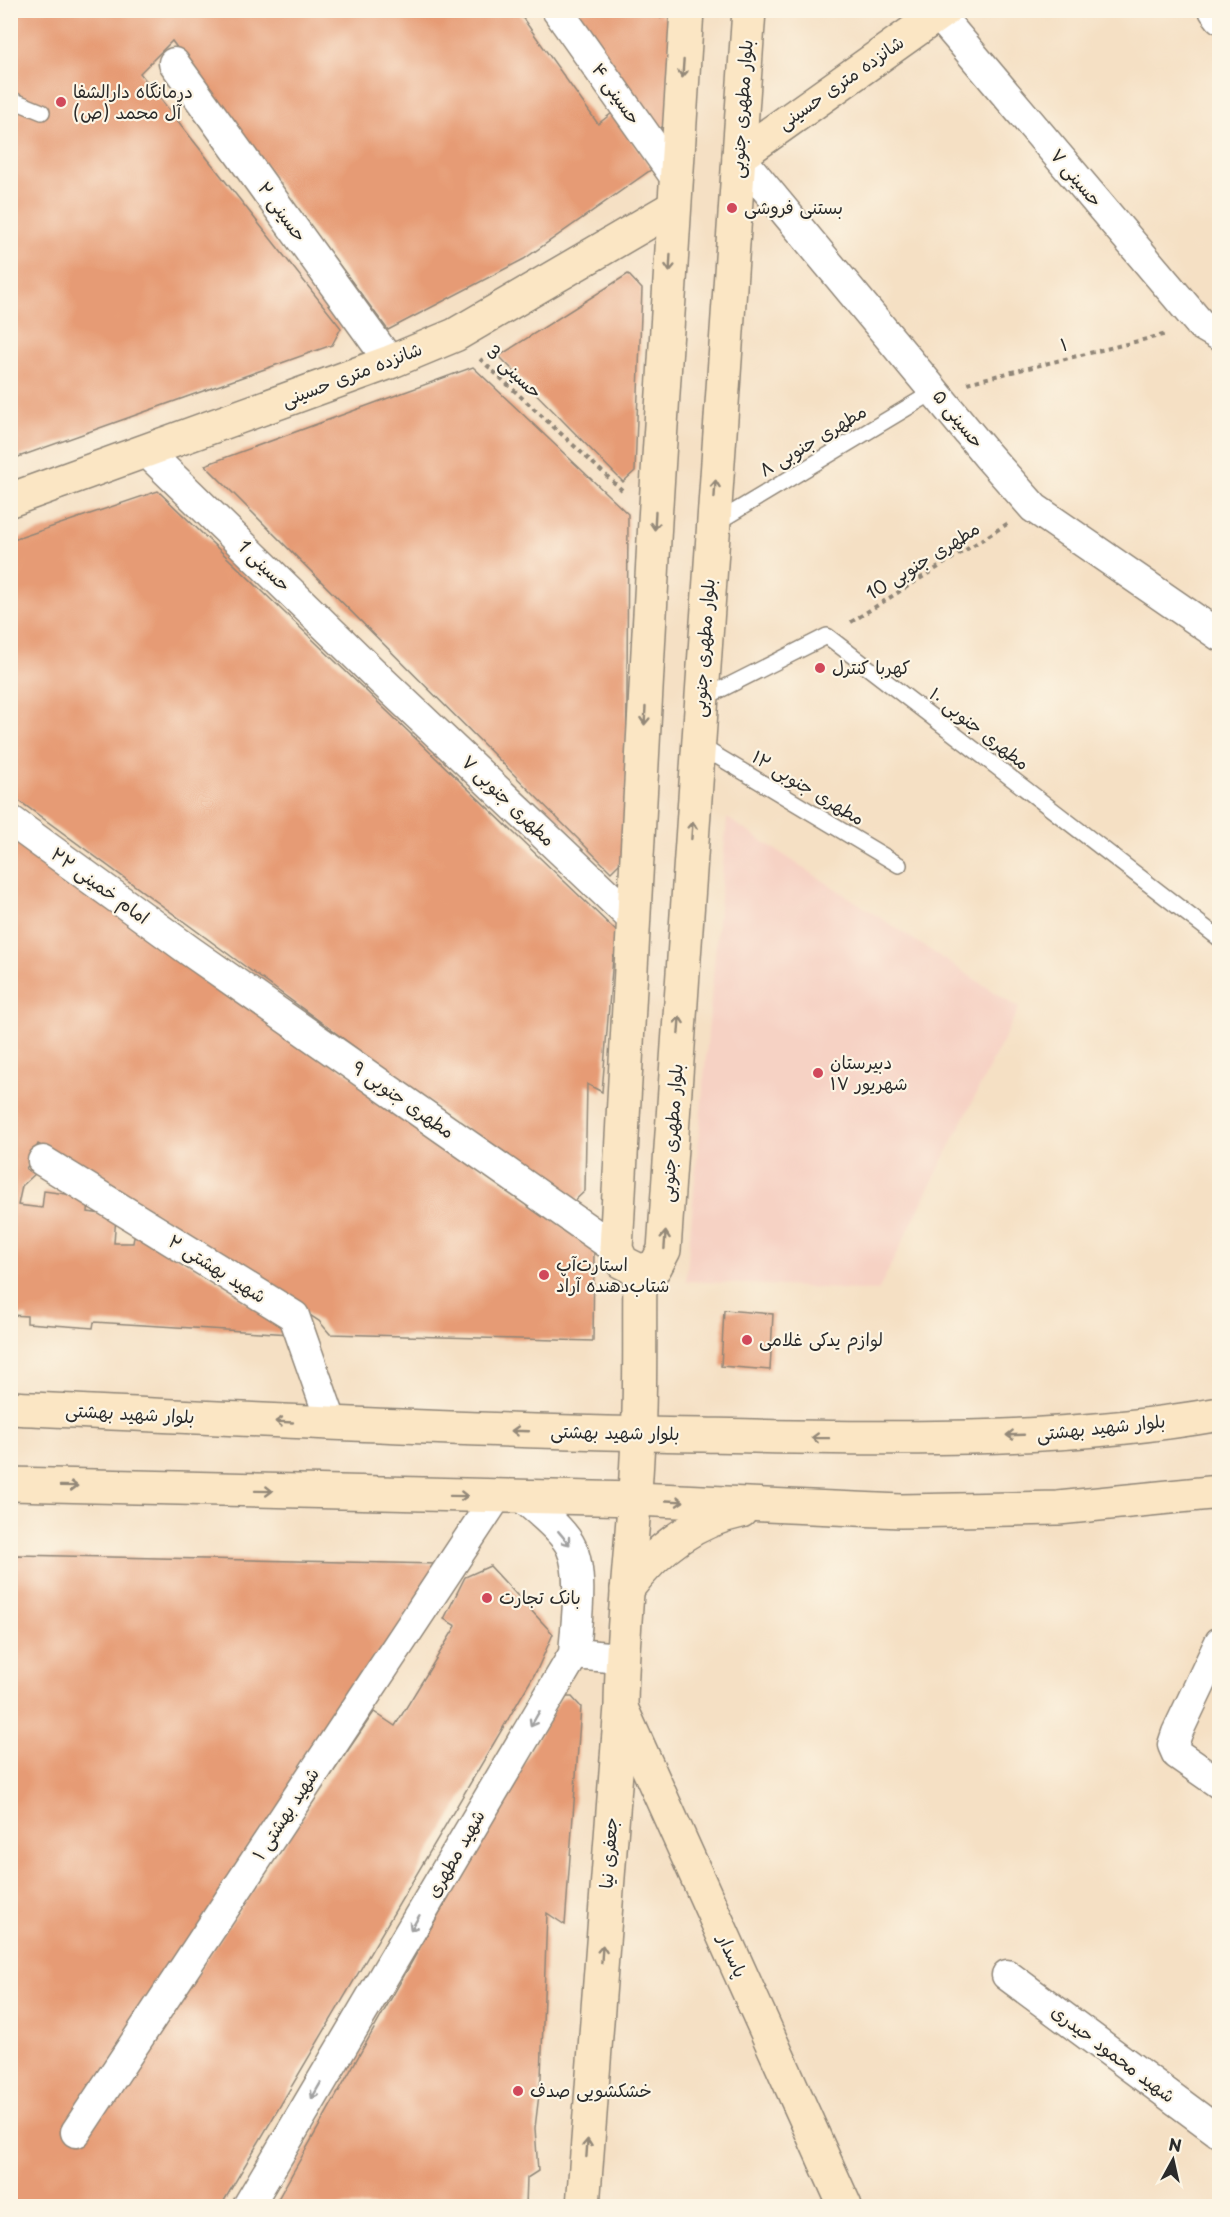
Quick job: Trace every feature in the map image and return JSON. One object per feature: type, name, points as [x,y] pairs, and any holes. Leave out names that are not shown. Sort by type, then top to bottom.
[{"type":"street","name":"حسینی ۴","points":[[556,10],[675,192]]},
{"type":"street","points":[[639,1434],[640,1271],[622,1262],[616,1250],[655,521],[687,10]]},
{"type":"street","name":"بلوار مطهری جنوبی","points":[[640,1271],[656,1267],[664,1250],[749,10]]},
{"type":"street","points":[[1214,10],[1220,18]]},
{"type":"street","name":"شانزده متری حسینی","points":[[739,156],[941,12]]},
{"type":"street","name":"حسینی ۷","points":[[941,12],[1210,330]]},
{"type":"street","name":"حسینی ۲","points":[[174,63],[390,362]]},
{"type":"street","name":"حسینی ۵","points":[[739,156],[987,455],[1034,508],[1220,636]]},
{"type":"street","name":"شانزده متری حسینی","points":[[10,500],[390,362],[454,335],[675,192]]},
{"type":"street","name":"حسینی 1","points":[[146,451],[382,681]]},
{"type":"street","name":"مطهری جنوبی ۷","points":[[382,681],[634,920]]},
{"type":"street","name":"امام خمینی ۲۲","points":[[10,820],[190,951]]},
{"type":"street","name":"مطهری جنوبی ۹","points":[[190,951],[616,1250]]},
{"type":"street","name":"شهید بهشتی ۲","points":[[43,1161],[294,1316],[332,1424]]},
{"type":"street","name":"بلوار شهید بهشتی","points":[[10,1408],[332,1424],[639,1434],[903,1439],[1066,1433],[1220,1414]]},
{"type":"street","name":"جعفری نیا","points":[[583,2206],[639,1434]]},
{"type":"street","points":[[10,1484],[635,1499],[901,1511],[1058,1508],[1220,1492]]},
{"type":"street","name":"شهید مطهری","points":[[248,2206],[574,1654],[577,1573],[571,1546],[552,1524],[509,1497]]},
{"type":"street","name":"شهید بهشتی ۱","points":[[76,2132],[509,1497]]},
{"type":"street","points":[[627,1589],[659,1552],[678,1537],[700,1525],[728,1514],[757,1508],[787,1506]]},
{"type":"street","points":[[1220,1641],[1173,1744],[1177,1754],[1220,1784]]},
{"type":"street","points":[[574,1654],[621,1658]]},
{"type":"street","name":"پاسدار","points":[[621,1706],[845,2206]]},
{"type":"street","name":"شهید محمود حیدری","points":[[1007,1975],[1220,2133]]},
{"type":"lane","points":[[10,99],[42,112]]},
{"type":"lane","name":"مطهری جنوبی ۸","points":[[712,525],[935,391]]},
{"type":"lane","points":[[701,700],[827,636]]},
{"type":"lane","name":"مطهری جنوبی ۱۰","points":[[827,636],[1220,939]]},
{"type":"lane","name":"مطهری جنوبی ۱۲","points":[[697,744],[899,865]]},
{"type":"path","name":"۱","points":[[935,391],[1210,330]]},
{"type":"path","name":"حسینی 3","points":[[454,335],[655,521]]},
{"type":"path","name":"مطهری جنوبی 10","points":[[827,636],[1034,508]]},
{"type":"shaded area","points":[[727,818],[1019,1008],[878,1291],[686,1281]]},
{"type":"building","points":[[10,10],[517,10],[598,124],[612,113],[652,169],[524,259],[388,330],[172,41],[140,73],[341,328],[332,345],[10,460]]},
{"type":"building","points":[[570,10],[662,10],[661,18],[672,10],[670,122],[656,131]]},
{"type":"building","points":[[628,274],[642,289],[635,471],[623,482],[499,356]]},
{"type":"building","points":[[473,367],[628,514],[626,857],[611,872],[205,465]]},
{"type":"building","points":[[158,491],[616,931],[624,943],[613,957],[602,1092],[587,1084],[585,1191],[570,1205],[10,794],[10,541]]},
{"type":"building","points":[[10,834],[594,1248],[593,1341],[330,1334],[319,1321],[175,1226],[80,1167],[38,1144],[26,1169],[35,1174],[22,1186],[18,1205],[42,1208],[44,1191],[89,1197],[88,1212],[116,1216],[114,1243],[133,1243],[135,1231],[210,1277],[292,1334],[94,1322],[93,1328],[27,1323],[27,1316],[10,1315]]},
{"type":"building","name":"لوازم یدکی غلامی","points":[[724,1310],[773,1314],[770,1370],[721,1366]]},
{"type":"building","points":[[17,1555],[439,1564],[81,2144],[374,1712],[395,1726],[456,1626],[444,1619],[465,1577],[490,1566],[553,1634],[537,1670],[221,2206],[10,2206],[10,1561]]},
{"type":"building","points":[[565,1697],[572,1697],[581,1707],[565,1925],[547,1913],[541,2078],[535,2128],[538,2171],[527,2178],[526,2206],[274,2206],[559,1701]]},
{"type":"place","name":"درمانگاه دارالشفا آل محمد (ص)","points":[[61,102]]},
{"type":"place","name":"بستنی فروشی","points":[[732,208]]},
{"type":"place","name":"کهربا کنترل","points":[[820,668]]},
{"type":"place","name":"دبیرستان ۱۷ شهریور","points":[[818,1073]]},
{"type":"place","name":"استارت‌آپ شتاب‌دهنده آراد","points":[[544,1275]]},
{"type":"place","name":"لوازم یدکی غلامی","points":[[747,1340]]},
{"type":"place","name":"بانک تجارت","points":[[487,1598]]},
{"type":"place","name":"خشکشویی صدف","points":[[518,2091]]}]
